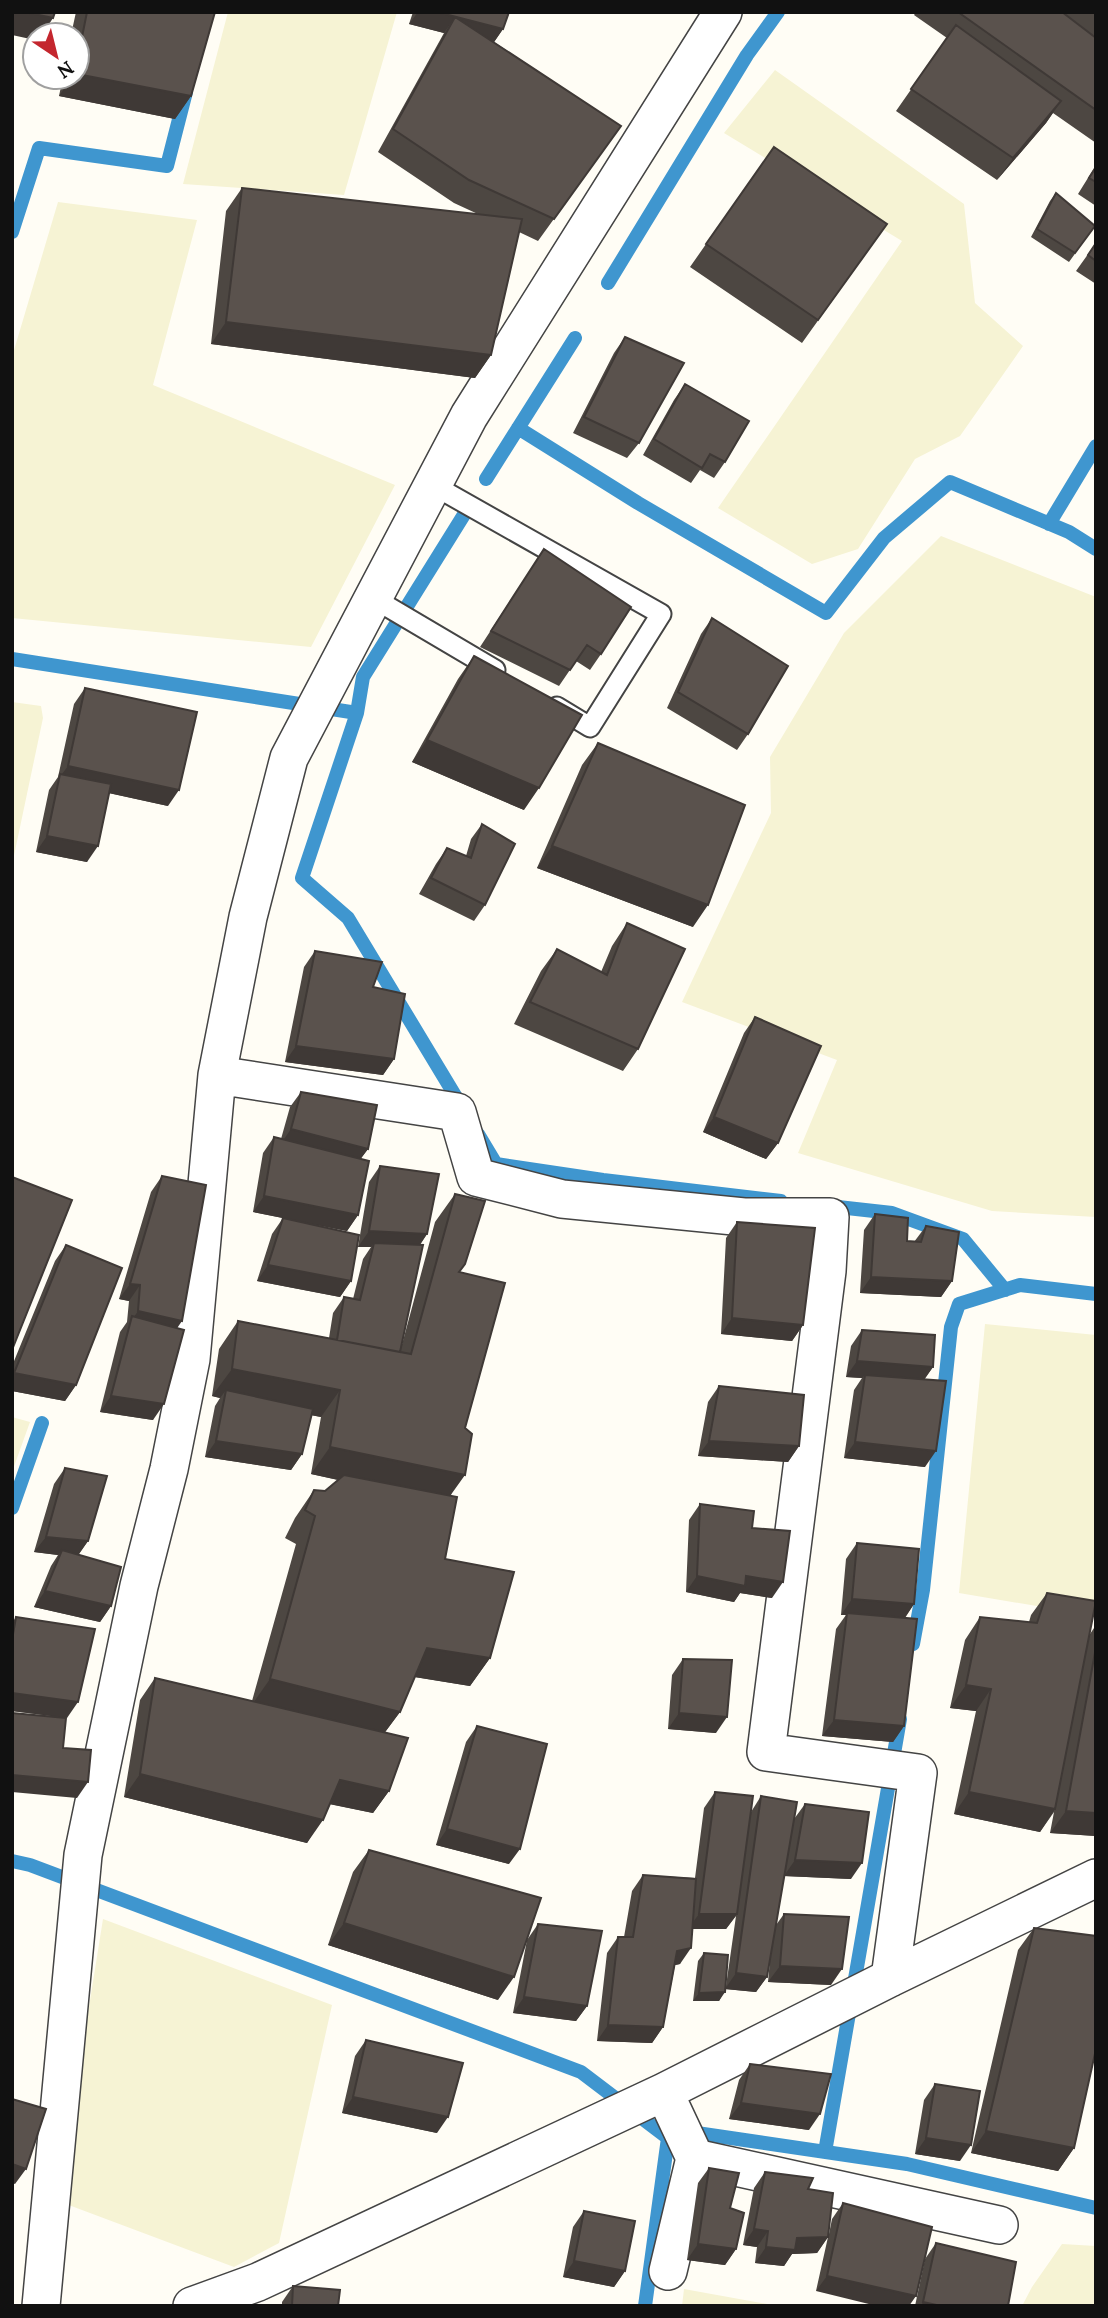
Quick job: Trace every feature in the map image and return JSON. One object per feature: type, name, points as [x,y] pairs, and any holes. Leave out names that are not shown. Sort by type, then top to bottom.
[{"type":"street","points":[[41,2306],[83,1855],[139,1586],[169,1469],[191,1360],[217,1075],[252,904],[289,758],[323,693],[383,604],[444,491],[469,416],[723,12]]},
{"type":"street","points":[[217,1075],[457,1112],[476,1177],[562,1199],[744,1217],[830,1217],[827,1271],[766,1752],[918,1773],[890,1978]]},
{"type":"street","points":[[192,2306],[664,2123],[890,1978],[1096,1878]]},
{"type":"street","points":[[664,2123],[999,2225]]},
{"type":"street","points":[[664,2123],[668,2271]]},
{"type":"lane","points":[[444,491],[661,614],[590,727],[543,699]]},
{"type":"lane","points":[[383,604],[508,677]]},
{"type":"shaded area","points":[[228,12],[397,12],[344,195],[183,184]]},
{"type":"shaded area","points":[[775,70],[964,204],[975,303],[1023,346],[960,436],[915,459],[858,549],[812,564],[718,508],[902,241],[724,133]]},
{"type":"shaded area","points":[[58,202],[197,220],[153,385],[395,485],[311,647],[12,618],[12,357]]},
{"type":"shaded area","points":[[941,536],[1096,597],[1096,1217],[992,1211],[798,1153],[837,1060],[682,1002],[771,813],[770,757],[844,633]]},
{"type":"shaded area","points":[[12,702],[41,706],[43,718],[12,865]]},
{"type":"shaded area","points":[[985,1324],[1096,1335],[1096,1616],[959,1593]]},
{"type":"shaded area","points":[[12,1417],[30,1422],[12,1472]]},
{"type":"shaded area","points":[[103,1919],[332,2005],[279,2243],[234,2267],[58,2201]]},
{"type":"shaded area","points":[[1062,2244],[1096,2246],[1096,2306],[1022,2306],[1032,2287]]},
{"type":"shaded area","points":[[684,2289],[778,2306],[682,2306]]},
{"type":"building","points":[[25,12],[55,12],[53,18]]},
{"type":"building","points":[[87,12],[215,12],[191,96],[91,77],[91,21],[85,21]]},
{"type":"building","points":[[437,12],[509,12],[503,29]]},
{"type":"building","points":[[958,12],[1062,12],[1096,38],[1096,110]]},
{"type":"building","points":[[455,17],[621,126],[554,219],[469,180],[393,129]]},
{"type":"building","points":[[956,25],[1061,101],[1013,158],[911,89]]},
{"type":"building","points":[[774,147],[887,224],[818,320],[706,244]]},
{"type":"building","points":[[1096,167],[1096,182],[1089,178]]},
{"type":"building","points":[[242,188],[522,219],[491,355],[226,322]]},
{"type":"building","points":[[1056,193],[1095,226],[1075,253],[1037,229]]},
{"type":"building","points":[[1096,243],[1096,261],[1088,255]]},
{"type":"building","points":[[625,337],[684,363],[639,443],[584,417]]},
{"type":"building","points":[[685,384],[749,421],[725,462],[710,454],[702,468],[654,439]]},
{"type":"building","points":[[544,549],[631,607],[601,654],[587,645],[570,670],[491,631]]},
{"type":"building","points":[[712,618],[788,666],[748,734],[678,692]]},
{"type":"building","points":[[474,656],[582,715],[539,788],[427,740]]},
{"type":"building","points":[[85,688],[197,712],[179,790],[68,766]]},
{"type":"building","points":[[598,743],[745,805],[708,905],[552,846]]},
{"type":"building","points":[[60,774],[111,784],[98,846],[47,836]]},
{"type":"building","points":[[482,824],[515,844],[485,905],[431,878],[447,848],[471,858]]},
{"type":"building","points":[[627,923],[685,949],[638,1049],[530,1002],[557,949],[607,975]]},
{"type":"building","points":[[315,951],[382,962],[373,987],[405,994],[394,1059],[296,1046]]},
{"type":"building","points":[[755,1017],[821,1046],[778,1143],[714,1117]]},
{"type":"building","points":[[301,1092],[377,1105],[368,1149],[291,1129]]},
{"type":"building","points":[[274,1137],[369,1161],[358,1215],[264,1196]]},
{"type":"building","points":[[380,1166],[439,1174],[427,1234],[369,1231]]},
{"type":"building","points":[[162,1176],[206,1185],[182,1321],[138,1311],[140,1285],[130,1284]]},
{"type":"building","points":[[12,1177],[72,1200],[12,1350]]},
{"type":"building","points":[[455,1194],[485,1201],[465,1264],[459,1272],[505,1283],[465,1428],[472,1434],[465,1475],[330,1447],[340,1390],[232,1369],[238,1321],[411,1354]]},
{"type":"building","points":[[875,1214],[908,1218],[907,1241],[921,1242],[926,1226],[959,1232],[952,1281],[871,1277]]},
{"type":"building","points":[[283,1218],[359,1235],[351,1281],[268,1265]]},
{"type":"building","points":[[737,1222],[815,1228],[803,1325],[732,1318]]},
{"type":"building","points":[[374,1243],[423,1245],[400,1352],[337,1340],[344,1297],[360,1300]]},
{"type":"building","points":[[66,1245],[122,1268],[76,1385],[14,1373]]},
{"type":"building","points":[[132,1316],[184,1330],[164,1404],[111,1396]]},
{"type":"building","points":[[862,1330],[935,1335],[933,1367],[857,1361]]},
{"type":"building","points":[[865,1375],[946,1381],[936,1451],[855,1442]]},
{"type":"building","points":[[719,1386],[804,1395],[799,1446],[709,1441]]},
{"type":"building","points":[[226,1390],[313,1409],[302,1454],[216,1441]]},
{"type":"building","points":[[65,1468],[107,1476],[88,1541],[46,1537]]},
{"type":"building","points":[[344,1475],[457,1497],[445,1559],[514,1572],[490,1658],[427,1648],[400,1712],[270,1679],[315,1516],[305,1510],[314,1490],[325,1491]]},
{"type":"building","points":[[700,1504],[754,1511],[752,1528],[790,1531],[783,1582],[746,1576],[745,1586],[697,1576]]},
{"type":"building","points":[[857,1543],[919,1549],[914,1604],[852,1599]]},
{"type":"building","points":[[62,1550],[121,1567],[111,1606],[45,1591]]},
{"type":"building","points":[[1047,1593],[1096,1601],[1055,1809],[969,1792],[991,1689],[966,1685],[980,1617],[1037,1623]]},
{"type":"building","points":[[847,1613],[917,1619],[904,1726],[834,1720]]},
{"type":"building","points":[[16,1617],[95,1629],[78,1702],[12,1693],[12,1640]]},
{"type":"building","points":[[1096,1647],[1096,1813],[1066,1811]]},
{"type":"building","points":[[683,1659],[732,1660],[727,1717],[679,1713]]},
{"type":"building","points":[[155,1678],[408,1738],[389,1791],[340,1780],[323,1820],[140,1774]]},
{"type":"building","points":[[12,1713],[66,1718],[63,1748],[91,1750],[88,1782],[12,1775]]},
{"type":"building","points":[[477,1726],[547,1744],[520,1849],[447,1829]]},
{"type":"building","points":[[715,1792],[753,1796],[737,1914],[699,1914]]},
{"type":"building","points":[[761,1796],[797,1802],[767,1977],[736,1973]]},
{"type":"building","points":[[805,1804],[869,1812],[862,1863],[795,1860]]},
{"type":"building","points":[[369,1850],[541,1898],[514,1977],[344,1923]]},
{"type":"building","points":[[643,1875],[696,1879],[691,1948],[677,1951],[663,2027],[608,2025],[618,1937],[633,1937]]},
{"type":"building","points":[[784,1914],[849,1917],[842,1969],[780,1966]]},
{"type":"building","points":[[538,1924],[602,1931],[587,2006],[524,1997]]},
{"type":"building","points":[[1034,1928],[1096,1936],[1096,2049],[1074,2148],[986,2131]]},
{"type":"building","points":[[704,1953],[728,1955],[725,1992],[699,1993]]},
{"type":"building","points":[[366,2040],[463,2063],[448,2117],[353,2097]]},
{"type":"building","points":[[750,2064],[831,2074],[820,2114],[741,2103]]},
{"type":"building","points":[[935,2084],[980,2091],[971,2145],[926,2138]]},
{"type":"building","points":[[12,2099],[46,2109],[26,2169],[12,2164]]},
{"type":"building","points":[[709,2168],[739,2173],[730,2208],[744,2213],[736,2249],[698,2244]]},
{"type":"building","points":[[765,2172],[813,2178],[808,2189],[833,2193],[828,2237],[797,2238],[795,2250],[766,2247],[768,2231],[754,2229]]},
{"type":"building","points":[[843,2203],[932,2227],[916,2296],[827,2276]]},
{"type":"building","points":[[584,2211],[635,2221],[625,2271],[574,2261]]},
{"type":"building","points":[[936,2243],[1016,2262],[1008,2306],[941,2306],[923,2302]]},
{"type":"building","points":[[293,2286],[340,2290],[338,2306],[292,2306]]},
{"type":"waterway","points":[[608,283],[747,55],[778,12]]},
{"type":"waterway","points":[[12,232],[39,148],[167,166],[186,92]]},
{"type":"waterway","points":[[486,479],[575,338]]},
{"type":"waterway","points":[[518,428],[638,503],[826,613],[884,538],[950,482],[1069,532],[1096,549]]},
{"type":"waterway","points":[[1049,524],[1096,446]]},
{"type":"waterway","points":[[462,1107],[348,918],[302,878],[357,713],[363,677],[470,505]]},
{"type":"waterway","points":[[12,659],[357,713]]},
{"type":"waterway","points":[[478,1134],[496,1164],[781,1201]]},
{"type":"waterway","points":[[829,1206],[892,1213],[963,1239],[1005,1290]]},
{"type":"waterway","points":[[913,1644],[923,1590],[951,1327],[959,1304],[1020,1285],[1096,1294]]},
{"type":"waterway","points":[[12,1508],[42,1423]]},
{"type":"waterway","points":[[825,2152],[900,1719]]},
{"type":"waterway","points":[[12,1861],[30,1865],[581,2072],[668,2138],[683,2131],[907,2164],[1096,2208]]},
{"type":"waterway","points":[[645,2306],[668,2138]]}]
